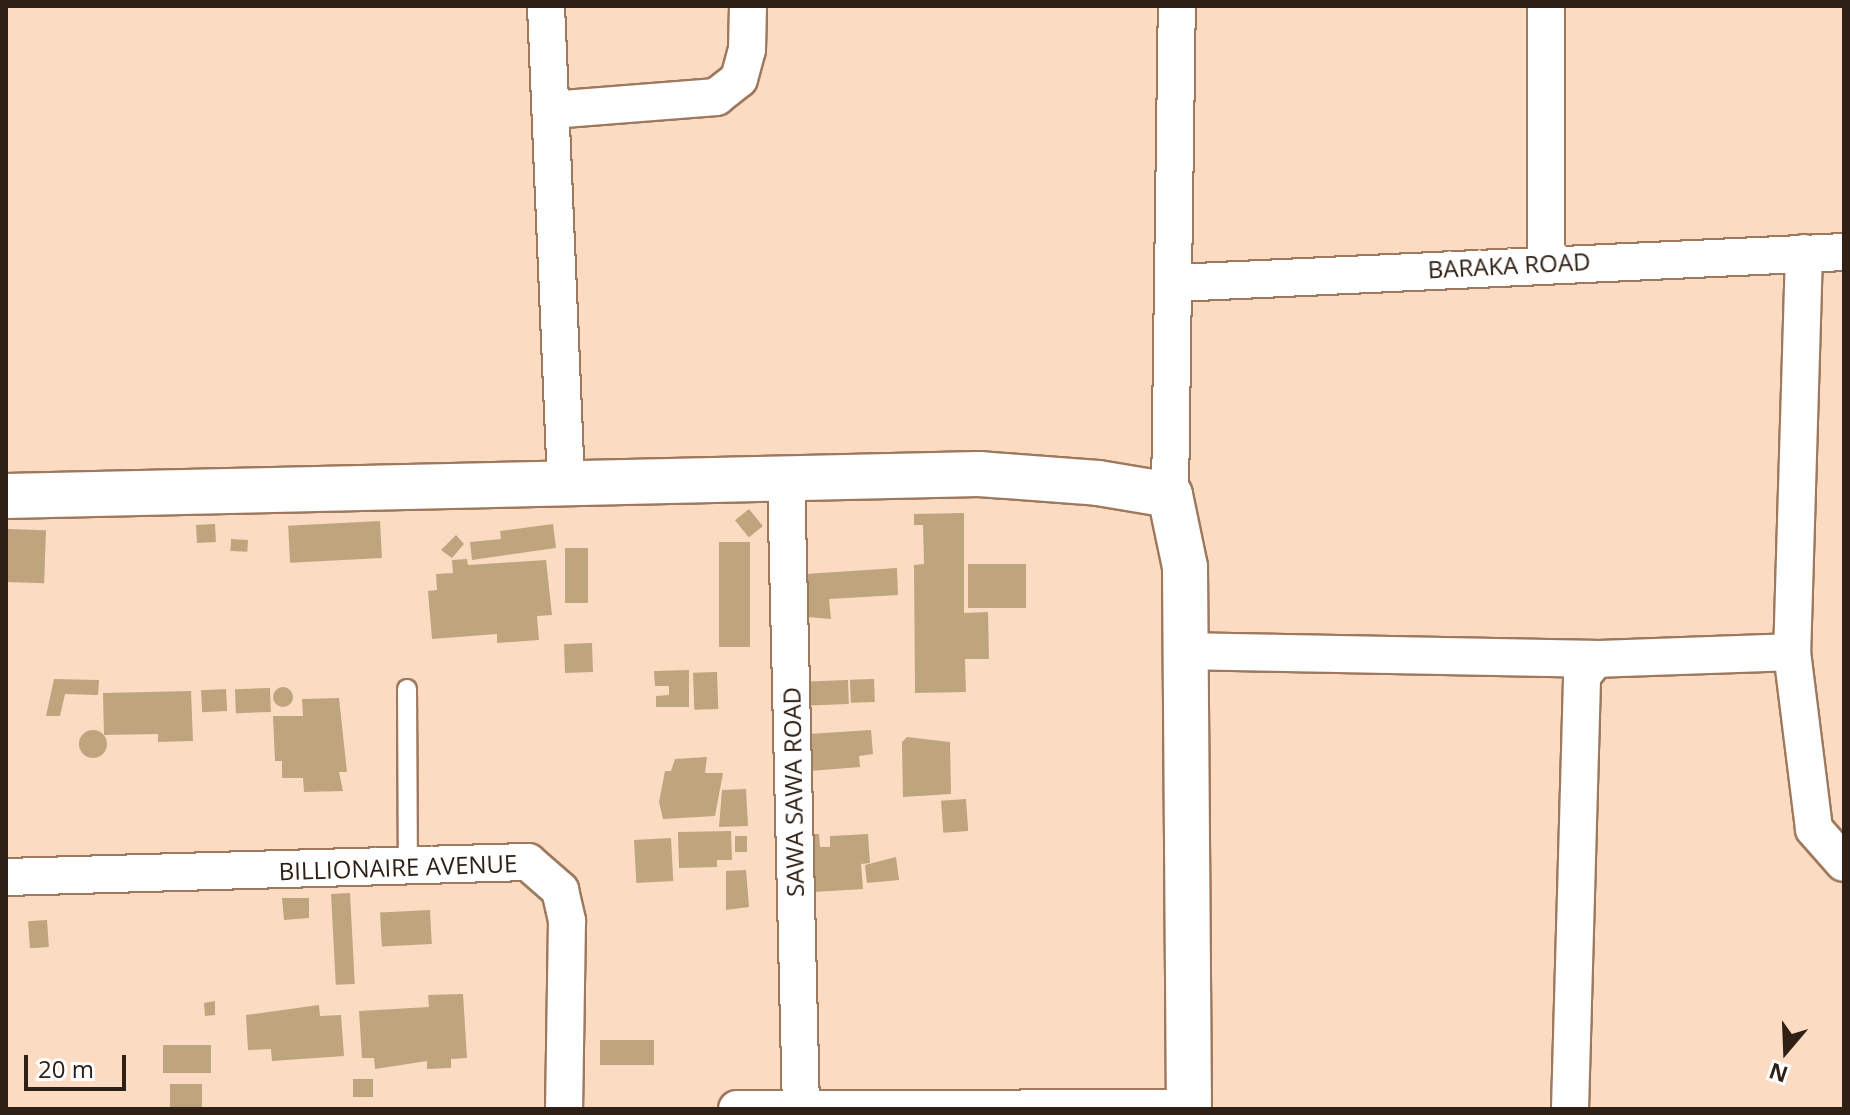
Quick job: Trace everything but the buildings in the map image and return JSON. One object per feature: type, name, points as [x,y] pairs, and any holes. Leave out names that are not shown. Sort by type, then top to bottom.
[{"type":"street","points":[[546,6],[566,486]]},
{"type":"street","points":[[551,110],[716,97],[739,79],[747,50],[748,6]]},
{"type":"street","points":[[737,1109],[1189,1109],[1185,567],[1170,495],[1177,6]]},
{"type":"street","points":[[1546,6],[1546,263]]},
{"type":"street","name":"BARAKA ROAD","points":[[1175,283],[1546,263],[1844,252]]},
{"type":"street","points":[[1804,253],[1792,652],[1814,829],[1844,863]]},
{"type":"street","points":[[6,496],[566,486],[786,477],[979,474],[1098,483],[1170,495]]},
{"type":"street","name":"SAWA SAWA ROAD","points":[[786,477],[801,1107]]},
{"type":"street","points":[[1185,651],[1596,659],[1792,652]]},
{"type":"street","points":[[1570,1109],[1578,701],[1582,676],[1596,659]]},
{"type":"street","name":"BILLIONAIRE AVENUE","points":[[6,877],[528,862],[560,890],[567,921],[564,1109]]},
{"type":"lane","points":[[407,689],[408,867]]}]
